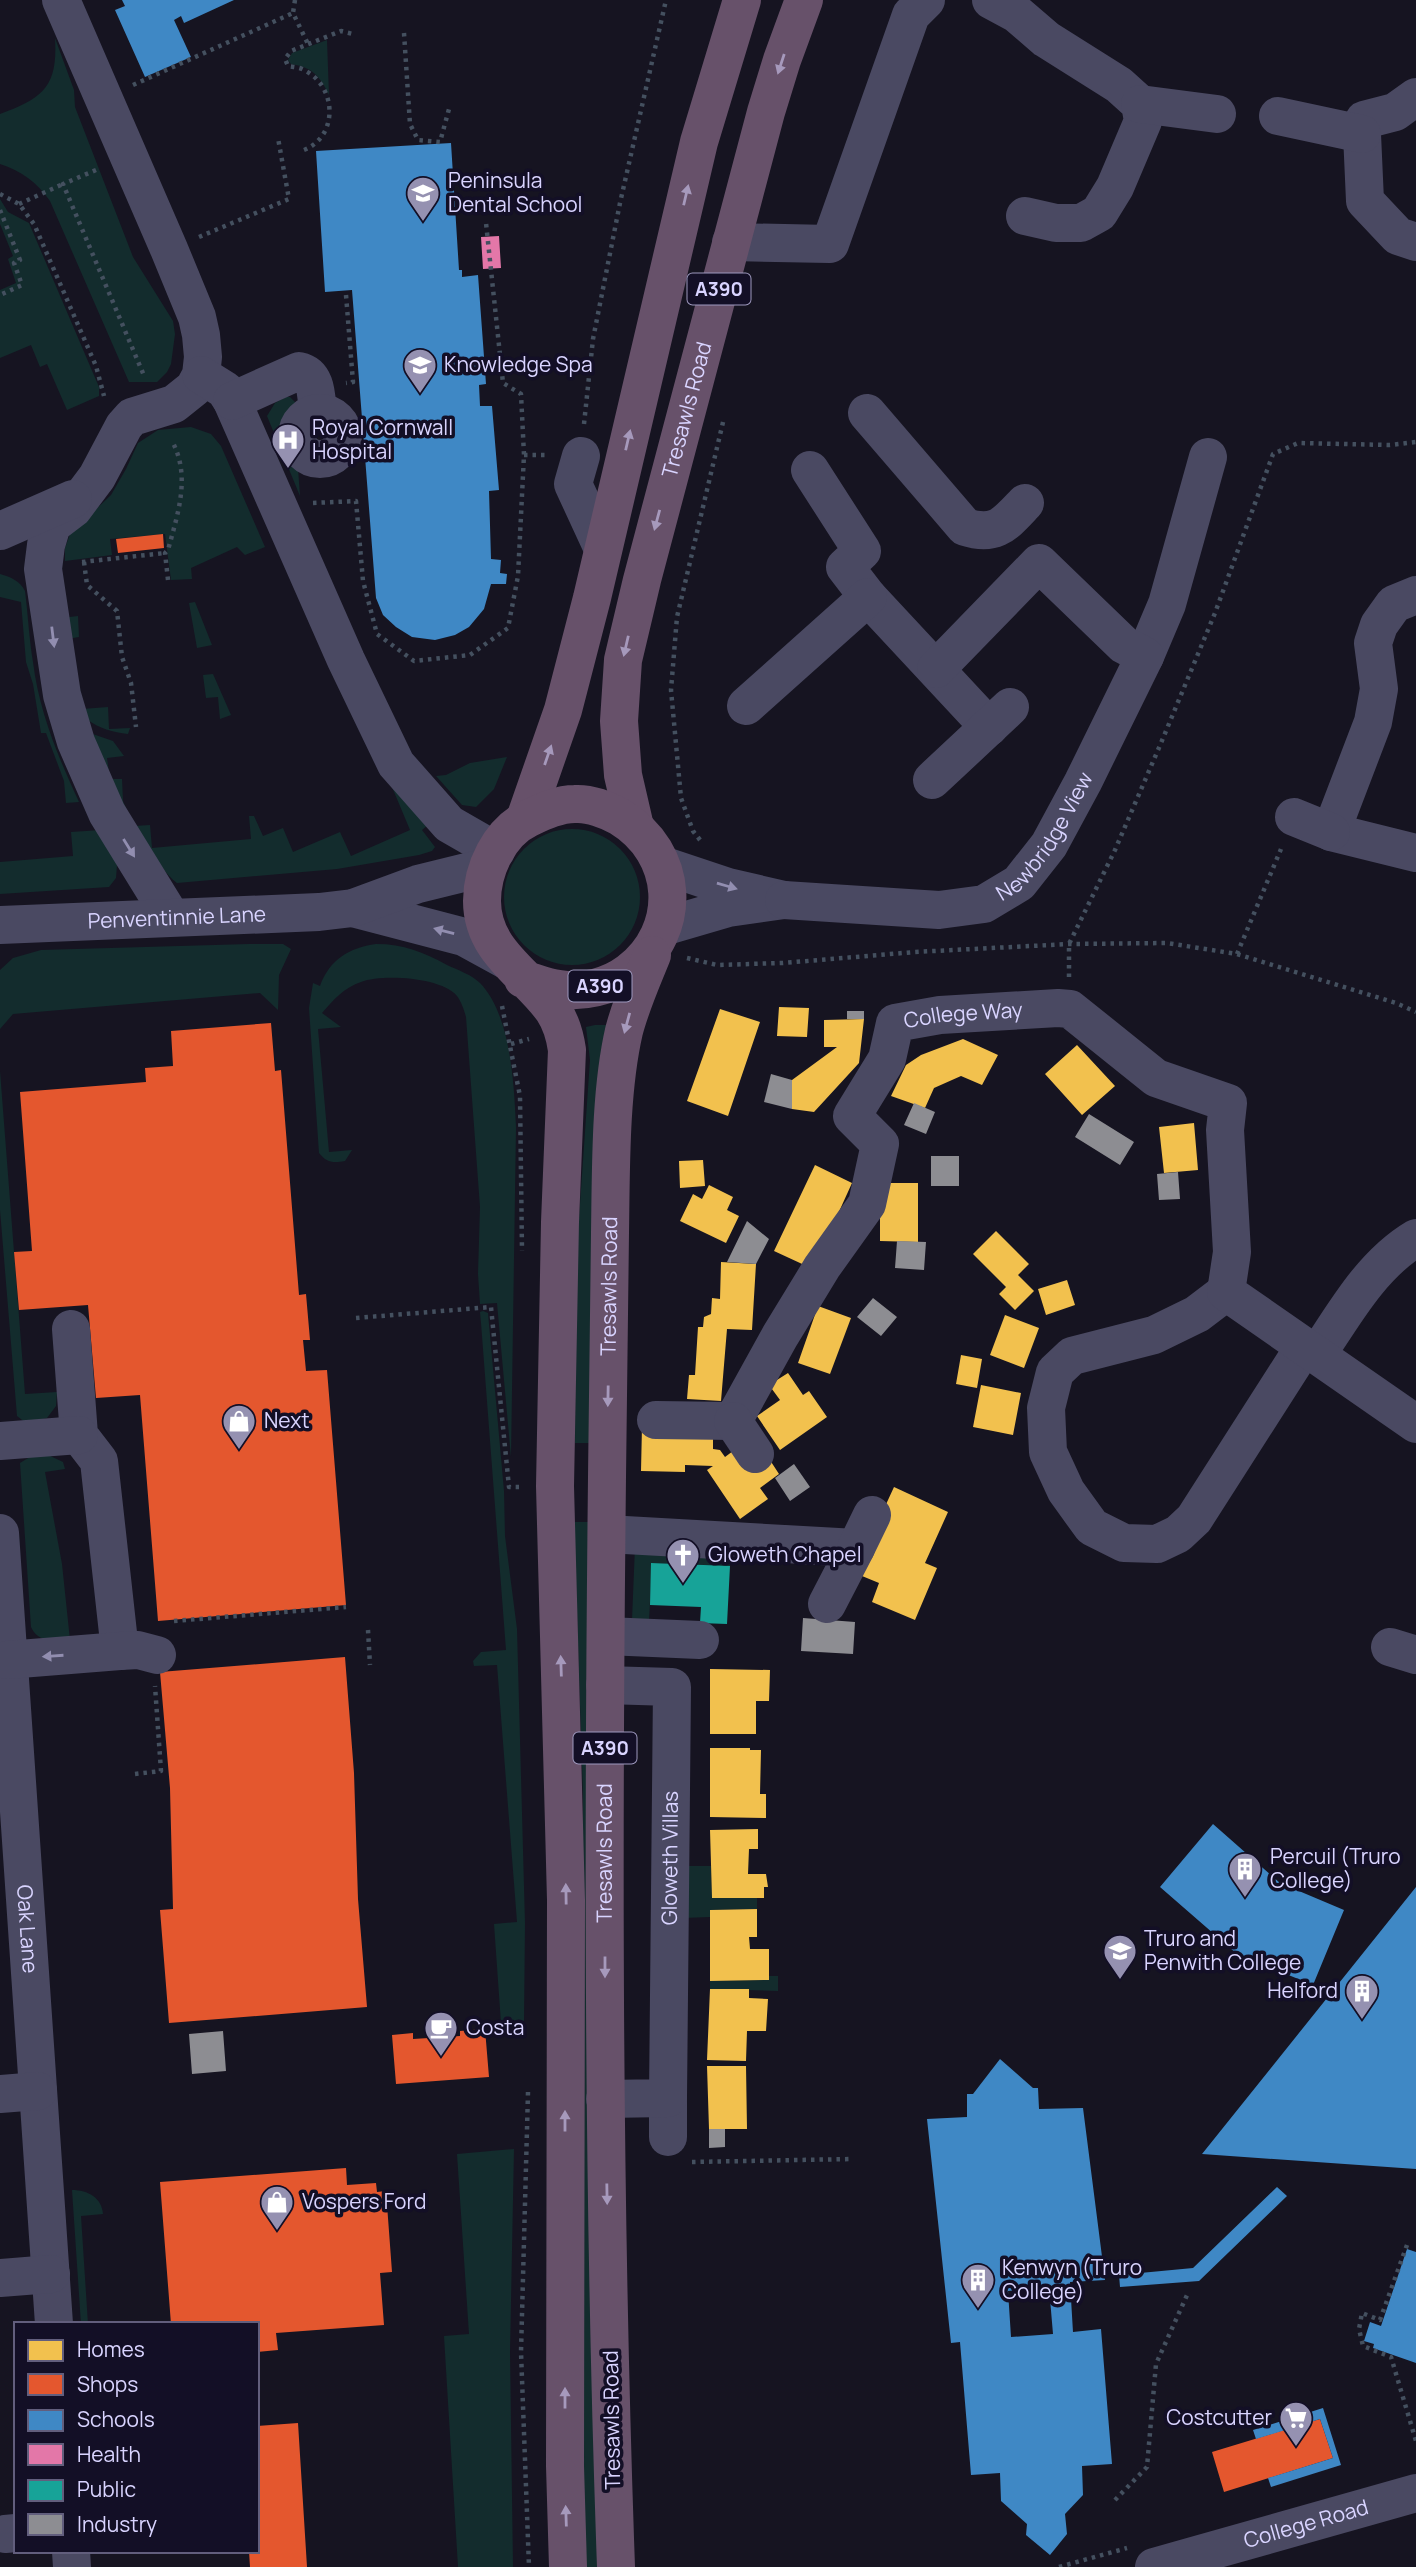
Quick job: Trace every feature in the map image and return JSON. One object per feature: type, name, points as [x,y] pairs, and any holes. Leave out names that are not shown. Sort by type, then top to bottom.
[{"type":"highway","name":"A390","points":[[525,819],[563,710],[699,142],[741,0]]},
{"type":"highway","name":"Tresawls Road","points":[[635,827],[623,775],[619,721],[623,660],[645,566],[778,73],[804,0]]},
{"type":"highway","name":"A390","points":[[576,803],[610,812],[635,827],[647,838],[662,866],[668,889],[670,940],[618,981],[588,990],[557,989],[509,980],[490,935],[482,903],[491,859],[509,832],[525,819],[552,808],[576,803]]},
{"type":"highway","name":"Tresawls Road","points":[[616,2567],[605,2099],[605,1685],[610,1175],[624,1031],[631,1006],[670,940]]},
{"type":"highway","name":"Tresawls Road","points":[[509,980],[553,1010],[565,1035],[567,1050],[560,1222],[555,1486],[566,1900],[565,2466],[568,2567]]},
{"type":"street","points":[[61,0],[197,317],[203,357],[201,375],[194,388],[186,395],[174,404],[132,416],[117,438],[104,466],[73,509],[52,525],[43,569],[60,686],[76,742],[107,813],[172,917]]},
{"type":"street","points":[[732,242],[830,244],[911,15],[926,0]]},
{"type":"street","points":[[1011,5],[1046,39],[1119,85],[1140,104],[1217,114]]},
{"type":"street","points":[[1416,97],[1395,112],[1364,120],[1362,134],[1365,201],[1398,236],[1416,242]]},
{"type":"street","points":[[1025,216],[1056,223],[1081,223],[1099,214],[1115,187],[1143,121],[1140,104]]},
{"type":"street","points":[[1278,116],[1362,134]]},
{"type":"street","points":[[232,401],[299,371],[305,372],[311,378],[318,414]]},
{"type":"street","points":[[201,375],[225,390],[232,401],[345,660],[396,764],[449,824],[491,859]]},
{"type":"street","points":[[867,414],[965,527],[989,531],[1015,514],[1039,563],[1124,645],[1145,656]]},
{"type":"street","points":[[581,456],[573,484],[603,549]]},
{"type":"street","name":"Newbridge View","points":[[662,866],[727,887],[784,900],[939,910],[984,904],[1019,883],[1049,845],[1112,726],[1145,656],[1167,604],[1208,457]]},
{"type":"street","points":[[810,470],[862,551],[845,568],[868,597],[936,669],[999,717],[932,780]]},
{"type":"street","points":[[0,531],[81,495]]},
{"type":"street","points":[[0,553],[43,569]]},
{"type":"street","points":[[936,669],[1039,563]]},
{"type":"street","points":[[1331,832],[1373,722],[1379,689],[1373,643],[1379,625],[1394,604],[1416,595]]},
{"type":"street","points":[[746,706],[868,597]]},
{"type":"street","points":[[1294,817],[1331,832],[1416,853]]},
{"type":"street","name":"Penventinnie Lane","points":[[0,925],[319,912],[353,908],[491,859]]},
{"type":"street","name":"Newbridge View","points":[[670,940],[729,908],[784,900]]},
{"type":"street","name":"Penventinnie Lane","points":[[353,908],[464,937],[509,980]]},
{"type":"street","name":"College Way","points":[[733,1421],[815,1278],[867,1204],[880,1144],[852,1116],[887,1059],[895,1023],[940,1015],[1070,1009],[1156,1079],[1228,1103],[1225,1130],[1232,1252],[1226,1292]]},
{"type":"street","points":[[1416,1238],[1399,1248],[1377,1271],[1310,1351],[1194,1519],[1178,1534],[1157,1544],[1124,1543],[1092,1527],[1066,1491],[1048,1452],[1046,1408],[1055,1372],[1072,1356],[1154,1335],[1197,1314],[1226,1292],[1310,1351],[1416,1424]]},
{"type":"street","points":[[71,1329],[79,1435],[99,1461],[120,1651]]},
{"type":"street","points":[[656,1420],[733,1421],[755,1454]]},
{"type":"street","points":[[0,1441],[79,1435]]},
{"type":"street","points":[[607,1534],[864,1531],[827,1604]]},
{"type":"street","name":"Oak Lane","points":[[0,1534],[7,1660],[9,1813],[39,1937],[38,2091],[54,2322]]},
{"type":"street","points":[[606,1636],[700,1640]]},
{"type":"street","points":[[7,1660],[138,1650],[157,1655]]},
{"type":"street","name":"Gloweth Villas","points":[[605,1685],[672,1687],[668,2098],[678,2150]]},
{"type":"street","points":[[0,2094],[38,2091]]},
{"type":"street","points":[[605,2099],[668,2098]]},
{"type":"street","points":[[0,2278],[51,2274]]},
{"type":"street","name":"College Road","points":[[1154,2567],[1229,2556],[1416,2493]]},
{"type":"path","points":[[295,0],[293,13],[308,44]]},
{"type":"path","points":[[524,455],[581,456],[593,339],[666,0]]},
{"type":"path","points":[[106,104],[120,85],[133,85],[293,13]]},
{"type":"path","points":[[304,150],[316,144],[325,134],[330,114],[328,97],[318,81],[306,71],[288,66],[286,55],[344,31],[353,34]]},
{"type":"path","points":[[404,33],[410,124],[418,141],[440,142],[449,109]]},
{"type":"path","points":[[169,249],[289,199],[278,138]]},
{"type":"path","points":[[19,204],[103,167]]},
{"type":"path","points":[[63,184],[180,456],[183,471],[175,521],[165,553],[168,580]]},
{"type":"path","points":[[0,194],[19,204],[34,224],[96,366],[104,388],[104,405]]},
{"type":"path","points":[[0,209],[20,260],[14,263],[22,285],[0,295]]},
{"type":"path","points":[[309,503],[356,501],[363,582],[377,634],[414,661],[470,655],[508,628],[518,576],[524,455],[521,394],[503,383],[486,223]]},
{"type":"path","points":[[727,405],[677,617],[671,690],[681,798],[693,831],[729,876],[727,887]]},
{"type":"path","points":[[1069,944],[1115,850],[1191,672],[1273,454],[1298,443],[1390,445],[1416,442]]},
{"type":"path","points":[[43,569],[61,564],[165,553]]},
{"type":"path","points":[[85,562],[87,584],[117,611],[122,657],[131,682],[135,727]]},
{"type":"path","points":[[1237,954],[1294,817]]},
{"type":"path","points":[[670,940],[717,965],[1069,944],[1167,943],[1237,954],[1396,1003],[1416,1012]]},
{"type":"path","points":[[509,980],[503,1007],[520,1096],[522,1257]]},
{"type":"path","points":[[356,1318],[491,1307],[509,1487],[519,1487]]},
{"type":"path","points":[[519,1474],[519,1499]]},
{"type":"path","points":[[174,1621],[346,1607]]},
{"type":"path","points":[[368,1630],[370,1665]]},
{"type":"path","points":[[135,1774],[161,1771],[155,1676],[157,1655]]},
{"type":"path","points":[[528,2088],[521,2352],[528,2567]]},
{"type":"path","points":[[678,2150],[852,2159]]},
{"type":"path","points":[[1406,2245],[1381,2320],[1362,2313],[1359,2329],[1363,2346],[1391,2357],[1416,2441]]},
{"type":"path","points":[[1115,2500],[1147,2467],[1156,2364],[1188,2293]]},
{"type":"green space","points":[[55,38],[74,90],[75,107],[133,257],[173,321],[175,334],[171,364],[157,382],[129,382],[50,201],[28,178],[0,164],[0,114],[27,102],[45,88],[54,68]]},
{"type":"green space","points":[[327,40],[329,95],[314,74],[288,60],[292,53]]},
{"type":"green space","points":[[0,199],[8,212],[29,223],[99,387],[99,396],[67,410],[47,364],[40,367],[31,345],[0,358],[0,290],[16,283],[8,259],[13,256],[0,224]]},
{"type":"green space","points":[[290,397],[297,404],[286,419],[282,436],[286,454],[298,468],[300,496],[267,416],[275,403]]},
{"type":"green space","points":[[191,427],[211,434],[221,446],[265,547],[245,555],[237,547],[191,568],[192,579],[171,580],[165,534],[110,539],[112,555],[65,561],[65,548],[70,534],[111,495],[138,443],[158,430]]},
{"type":"green space","points":[[0,574],[15,580],[25,591],[40,698],[57,751],[79,802],[66,803],[64,781],[46,733],[41,733],[33,684],[26,662],[21,602],[0,597]]},
{"type":"green space","points":[[195,602],[212,645],[197,648],[189,603]]},
{"type":"green space","points":[[78,616],[79,637],[67,639],[75,688],[80,688],[82,709],[108,707],[109,729],[130,728],[128,734],[106,730],[87,719],[75,700],[67,672],[61,618]]},
{"type":"green space","points":[[213,674],[231,715],[220,719],[218,697],[206,698],[203,675]]},
{"type":"green space","points":[[84,731],[113,741],[124,756],[107,758],[110,779],[122,779],[123,801],[134,826],[150,825],[152,848],[251,839],[249,816],[254,816],[263,836],[283,828],[293,852],[340,832],[351,856],[410,830],[392,787],[428,825],[422,830],[435,847],[432,851],[419,855],[337,869],[177,883],[162,867],[111,793],[95,763]]},
{"type":"green space","points":[[507,757],[494,789],[476,807],[462,805],[436,776],[446,775],[470,763]]},
{"type":"green space","points":[[572,829],[598,834],[620,849],[635,871],[640,897],[635,923],[620,945],[598,960],[572,965],[546,960],[524,945],[509,923],[504,897],[509,871],[524,849],[546,834]]},
{"type":"green space","points":[[101,830],[117,865],[116,878],[109,887],[0,894],[0,862],[73,856],[71,832]]},
{"type":"green space","points":[[283,944],[291,949],[279,975],[278,1010],[260,993],[13,1014],[0,1029],[0,970],[13,958],[41,950]]},
{"type":"green space","points":[[376,944],[396,945],[413,950],[473,978],[490,997],[504,1031],[512,1071],[516,1127],[511,1457],[497,1303],[480,1304],[480,1207],[466,1017],[457,996],[425,981],[383,978],[350,987],[326,1008],[322,1013],[341,1027],[318,1029],[329,1152],[352,1150],[345,1161],[337,1162],[330,1162],[319,1153],[309,1008],[313,983],[320,986],[329,969],[342,956],[357,948]]},
{"type":"green space","points":[[609,1025],[593,1443],[575,1443],[576,1261],[590,1060],[586,1027]]},
{"type":"green space","points":[[0,1071],[25,1394],[57,1392],[56,1406],[47,1418],[26,1423],[17,1416],[0,1210]]},
{"type":"green space","points":[[480,1312],[488,1313],[504,1491],[505,1536],[517,1629],[525,1923],[524,2021],[501,2023],[494,1924],[517,1922],[497,1665],[474,1666],[473,1661],[481,1652],[506,1650]]},
{"type":"green space","points":[[46,1454],[63,1462],[65,1469],[45,1472],[62,1564],[70,1640],[43,1639],[31,1627],[20,1463],[33,1455]]},
{"type":"green space","points":[[574,1522],[593,1522],[603,2567],[586,2567],[580,2371],[583,1795]]},
{"type":"green space","points":[[635,1546],[731,1551],[730,1566],[652,1563],[649,1621],[632,1620]]},
{"type":"green space","points":[[683,1866],[711,1866],[712,1898],[757,1898],[757,1909],[710,1910],[710,1917],[683,1918]]},
{"type":"green space","points":[[768,1976],[778,1976],[778,1991],[710,1989],[710,1981],[768,1980]]},
{"type":"green space","points":[[514,2149],[510,2352],[513,2567],[458,2567],[444,2336],[469,2334],[457,2154]]},
{"type":"green space","points":[[72,2190],[97,2199],[103,2214],[81,2216],[88,2322],[81,2322]]},
{"type":"building: Homes","points":[[779,1007],[809,1008],[807,1037],[777,1036]]},
{"type":"building: Homes","points":[[720,1009],[760,1022],[728,1116],[687,1101]]},
{"type":"building: Homes","points":[[864,1019],[859,1063],[814,1112],[792,1109],[792,1080],[837,1047],[824,1047],[824,1020]]},
{"type":"building: Homes","points":[[963,1039],[998,1055],[982,1085],[961,1076],[934,1088],[925,1108],[891,1096],[906,1065],[921,1055]]},
{"type":"building: Homes","points":[[1077,1045],[1115,1086],[1082,1115],[1045,1074]]},
{"type":"building: Homes","points":[[1194,1123],[1198,1170],[1164,1173],[1159,1127]]},
{"type":"building: Homes","points":[[703,1160],[705,1186],[680,1188],[679,1161]]},
{"type":"building: Homes","points":[[815,1165],[852,1183],[813,1269],[774,1251]]},
{"type":"building: Homes","points":[[880,1183],[918,1183],[918,1242],[880,1241]]},
{"type":"building: Homes","points":[[709,1185],[733,1197],[727,1210],[739,1216],[726,1243],[680,1221],[693,1194],[702,1199]]},
{"type":"building: Homes","points":[[996,1231],[1029,1264],[1018,1275],[1034,1291],[1015,1310],[999,1294],[1006,1287],[973,1254]]},
{"type":"building: Homes","points":[[721,1262],[756,1264],[752,1330],[727,1329],[721,1401],[687,1399],[689,1375],[695,1375],[698,1327],[703,1327],[704,1317],[711,1314],[712,1298],[720,1299]]},
{"type":"building: Homes","points":[[1067,1280],[1075,1305],[1046,1315],[1038,1289]]},
{"type":"building: Homes","points":[[818,1306],[851,1318],[830,1374],[798,1363]]},
{"type":"building: Homes","points":[[1005,1315],[1039,1328],[1024,1368],[990,1355]]},
{"type":"building: Homes","points":[[961,1355],[982,1359],[977,1388],[956,1384]]},
{"type":"building: Homes","points":[[788,1373],[803,1395],[809,1391],[827,1417],[780,1450],[757,1416],[780,1400],[769,1385]]},
{"type":"building: Homes","points":[[981,1385],[1021,1393],[1013,1435],[973,1427]]},
{"type":"building: Homes","points":[[642,1426],[713,1435],[713,1449],[720,1450],[725,1457],[733,1451],[766,1454],[779,1474],[760,1488],[768,1499],[740,1519],[707,1470],[713,1466],[685,1465],[685,1472],[641,1471]]},
{"type":"building: Homes","points":[[894,1487],[948,1512],[925,1563],[937,1568],[915,1620],[872,1602],[879,1583],[862,1576],[870,1539]]},
{"type":"building: Homes","points":[[710,1669],[770,1670],[769,1701],[756,1701],[756,1734],[710,1734]]},
{"type":"building: Homes","points":[[710,1748],[761,1750],[760,1794],[766,1794],[766,1818],[710,1817]]},
{"type":"building: Homes","points":[[758,1829],[758,1849],[749,1849],[748,1874],[766,1874],[768,1887],[764,1887],[764,1898],[712,1898],[710,1830]]},
{"type":"building: Homes","points":[[757,1909],[757,1937],[749,1937],[750,1949],[769,1949],[769,1980],[710,1981],[710,1910]]},
{"type":"building: Homes","points":[[710,1989],[749,1989],[749,1998],[768,1999],[766,2031],[747,2031],[746,2061],[707,2060]]},
{"type":"building: Homes","points":[[707,2066],[746,2066],[747,2129],[709,2129]]},
{"type":"building: Shops","points":[[163,534],[164,548],[118,553],[116,539]]},
{"type":"building: Shops","points":[[271,1023],[275,1071],[281,1070],[299,1295],[306,1294],[310,1340],[303,1340],[306,1371],[327,1370],[346,1605],[158,1621],[140,1395],[96,1398],[88,1305],[19,1310],[14,1252],[32,1251],[20,1092],[146,1082],[145,1068],[173,1066],[171,1031]]},
{"type":"building: Shops","points":[[345,1657],[354,1773],[358,1899],[367,2007],[169,2023],[160,1910],[173,1909],[170,1788],[160,1672]]},
{"type":"building: Shops","name":"Costa","points":[[485,2029],[489,2077],[396,2084],[392,2035],[413,2033],[413,2039],[460,2036],[460,2031]]},
{"type":"building: Shops","name":"Vospers Ford","points":[[346,2168],[347,2185],[376,2183],[377,2192],[386,2191],[392,2272],[380,2273],[384,2325],[276,2333],[278,2350],[259,2352],[259,2322],[171,2322],[160,2182]]},
{"type":"building: Shops","points":[[1320,2419],[1333,2458],[1224,2492],[1212,2452]]},
{"type":"building: Shops","points":[[298,2423],[307,2567],[250,2567],[249,2553],[259,2553],[259,2426]]},
{"type":"building: Schools","points":[[122,0],[234,0],[184,23],[181,16],[174,20],[191,57],[145,77],[115,10],[125,6]]},
{"type":"building: Schools","name":"Knowledge Spa","points":[[451,143],[459,270],[462,270],[462,277],[478,275],[486,384],[479,385],[480,406],[492,406],[499,490],[489,491],[491,559],[501,560],[500,573],[507,574],[506,584],[491,584],[484,609],[469,627],[455,635],[435,640],[412,637],[396,627],[383,615],[376,598],[352,290],[325,292],[316,151]]},
{"type":"building: Schools","name":"Percuil (Truro College)","points":[[1213,1824],[1280,1883],[1344,1910],[1313,1985],[1237,1954],[1160,1887]]},
{"type":"building: Schools","name":"Helford","points":[[1416,1887],[1416,2169],[1202,2154]]},
{"type":"building: Schools","name":"Kenwyn (Truro College)","points":[[1000,2059],[1033,2088],[1038,2088],[1039,2109],[1083,2108],[1105,2280],[1070,2282],[1073,2332],[1101,2329],[1112,2464],[1082,2466],[1083,2495],[1065,2514],[1067,2534],[1050,2555],[1026,2535],[1027,2524],[1001,2501],[1000,2473],[971,2475],[960,2342],[951,2343],[927,2119],[967,2117],[967,2094],[973,2094]],"holes":[[[1049,2287],[1053,2334],[1011,2337],[1008,2291]]]},
{"type":"building: Schools","points":[[1277,2187],[1287,2196],[1199,2281],[1120,2287],[1119,2275],[1193,2268]]},
{"type":"building: Schools","points":[[1407,2249],[1416,2252],[1416,2363],[1373,2348],[1374,2344],[1364,2341],[1370,2322],[1381,2326]]},
{"type":"building: Schools","points":[[1323,2408],[1341,2465],[1271,2487],[1268,2478],[1333,2458],[1320,2419],[1256,2439],[1253,2430]]},
{"type":"building: Health","points":[[499,236],[501,268],[483,269],[481,237]]},
{"type":"building: Public","name":"Gloweth Chapel","points":[[651,1563],[730,1566],[727,1624],[700,1623],[701,1607],[650,1605]]},
{"type":"building: Industry","points":[[847,1011],[864,1011],[864,1019],[847,1019]]},
{"type":"building: Industry","points":[[771,1074],[792,1080],[792,1109],[764,1102]]},
{"type":"building: Industry","points":[[914,1103],[935,1112],[926,1134],[904,1125]]},
{"type":"building: Industry","points":[[1089,1114],[1134,1142],[1120,1165],[1075,1137]]},
{"type":"building: Industry","points":[[931,1156],[959,1156],[959,1186],[931,1186]]},
{"type":"building: Industry","points":[[1178,1172],[1180,1199],[1159,1200],[1157,1174]]},
{"type":"building: Industry","points":[[747,1221],[769,1239],[756,1264],[727,1262]]},
{"type":"building: Industry","points":[[897,1241],[926,1242],[924,1270],[895,1268]]},
{"type":"building: Industry","points":[[873,1298],[897,1317],[881,1336],[857,1317]]},
{"type":"building: Industry","points":[[794,1464],[810,1487],[790,1501],[775,1478]]},
{"type":"building: Industry","points":[[803,1618],[855,1622],[853,1654],[801,1651]]},
{"type":"building: Industry","points":[[223,2031],[226,2071],[192,2074],[189,2034]]},
{"type":"building: Industry","points":[[709,2129],[725,2129],[725,2147],[709,2148]]},
{"type":"place","name":"Peninsula Dental School","points":[[423,223]]},
{"type":"place","name":"Knowledge Spa","points":[[420,395]]},
{"type":"place","name":"Royal Cornwall Hospital","points":[[288,470]]},
{"type":"place","name":"Next","points":[[239,1451]]},
{"type":"place","name":"Gloweth Chapel","points":[[683,1585]]},
{"type":"place","name":"Percuil (Truro College)","points":[[1245,1899]]},
{"type":"place","name":"Truro and Penwith College","points":[[1120,1981]]},
{"type":"place","name":"Helford","points":[[1362,2021]]},
{"type":"place","name":"Costa","points":[[441,2058]]},
{"type":"place","name":"Vospers Ford","points":[[277,2232]]},
{"type":"place","name":"Kenwyn (Truro College)","points":[[978,2310]]},
{"type":"place","name":"Costcutter","points":[[1296,2448]]}]
